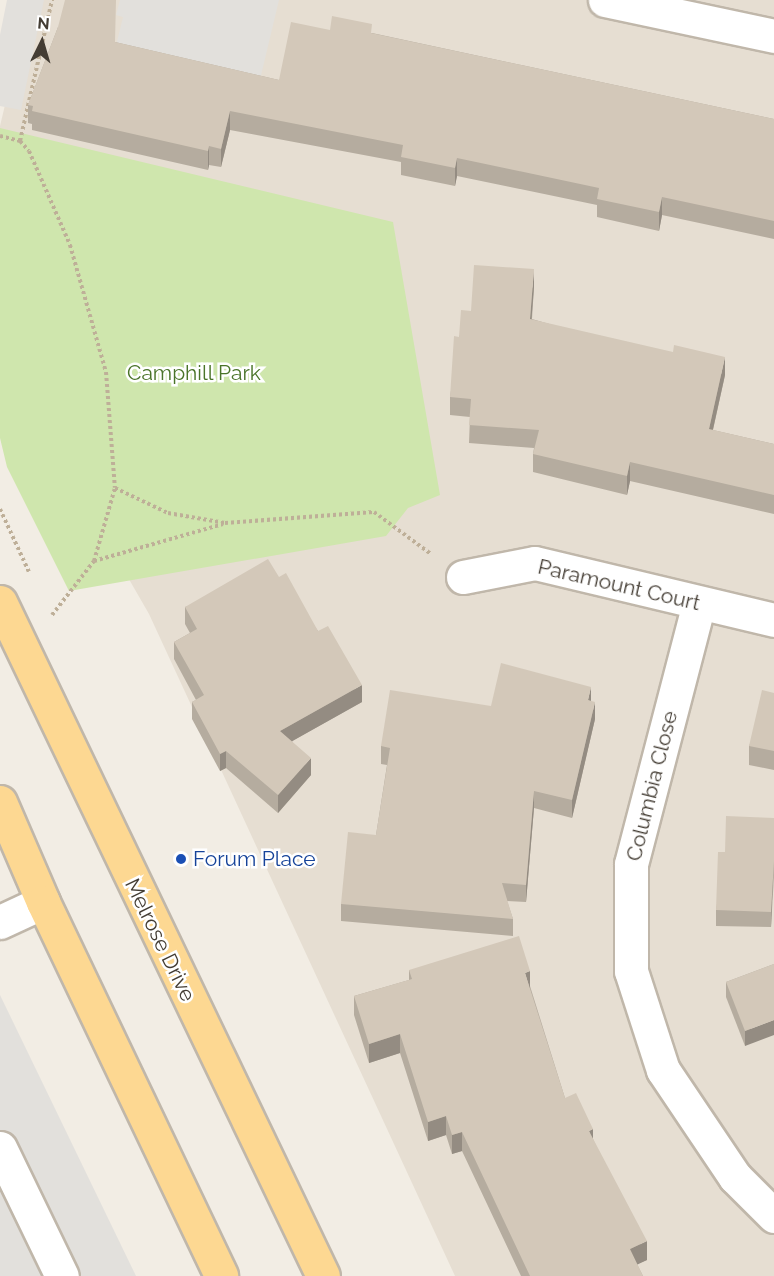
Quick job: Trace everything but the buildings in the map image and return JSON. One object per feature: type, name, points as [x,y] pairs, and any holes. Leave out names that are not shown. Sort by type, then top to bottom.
[{"type":"main road","name":"Melrose Drive","points":[[0,602],[323,1276]]},
{"type":"main road","points":[[0,802],[42,902],[221,1276]]},
{"type":"street","points":[[605,0],[774,36]]},
{"type":"street","name":"Paramount Court","points":[[463,577],[535,563],[774,620]]},
{"type":"street","name":"Columbia Close","points":[[699,603],[630,864],[631,971],[663,1070],[735,1178],[774,1216]]},
{"type":"street","points":[[0,922],[42,902]]},
{"type":"street","points":[[0,1148],[62,1276]]},
{"type":"path","points":[[20,141],[52,0]]},
{"type":"path","points":[[0,136],[20,141],[29,151],[70,246],[106,372],[115,488],[94,561],[50,618]]},
{"type":"path","points":[[115,488],[168,513],[225,524]]},
{"type":"path","points":[[94,561],[225,524],[374,512],[463,577]]},
{"type":"shaded area","points":[[7,0],[44,0],[21,110],[0,106],[0,35]]},
{"type":"shaded area","points":[[30,0],[774,0],[774,1276],[455,1276],[149,614],[0,355],[0,126]]},
{"type":"shaded area","points":[[120,0],[279,0],[257,92],[113,58],[123,17],[116,15]]},
{"type":"shaded area","points":[[0,995],[136,1276],[0,1276]]},
{"type":"green space","name":"Camphill Park","points":[[0,128],[393,222],[440,495],[408,508],[386,536],[69,591],[7,467],[0,438]]},
{"type":"place","name":"Forum Place","points":[[181,859]]}]
